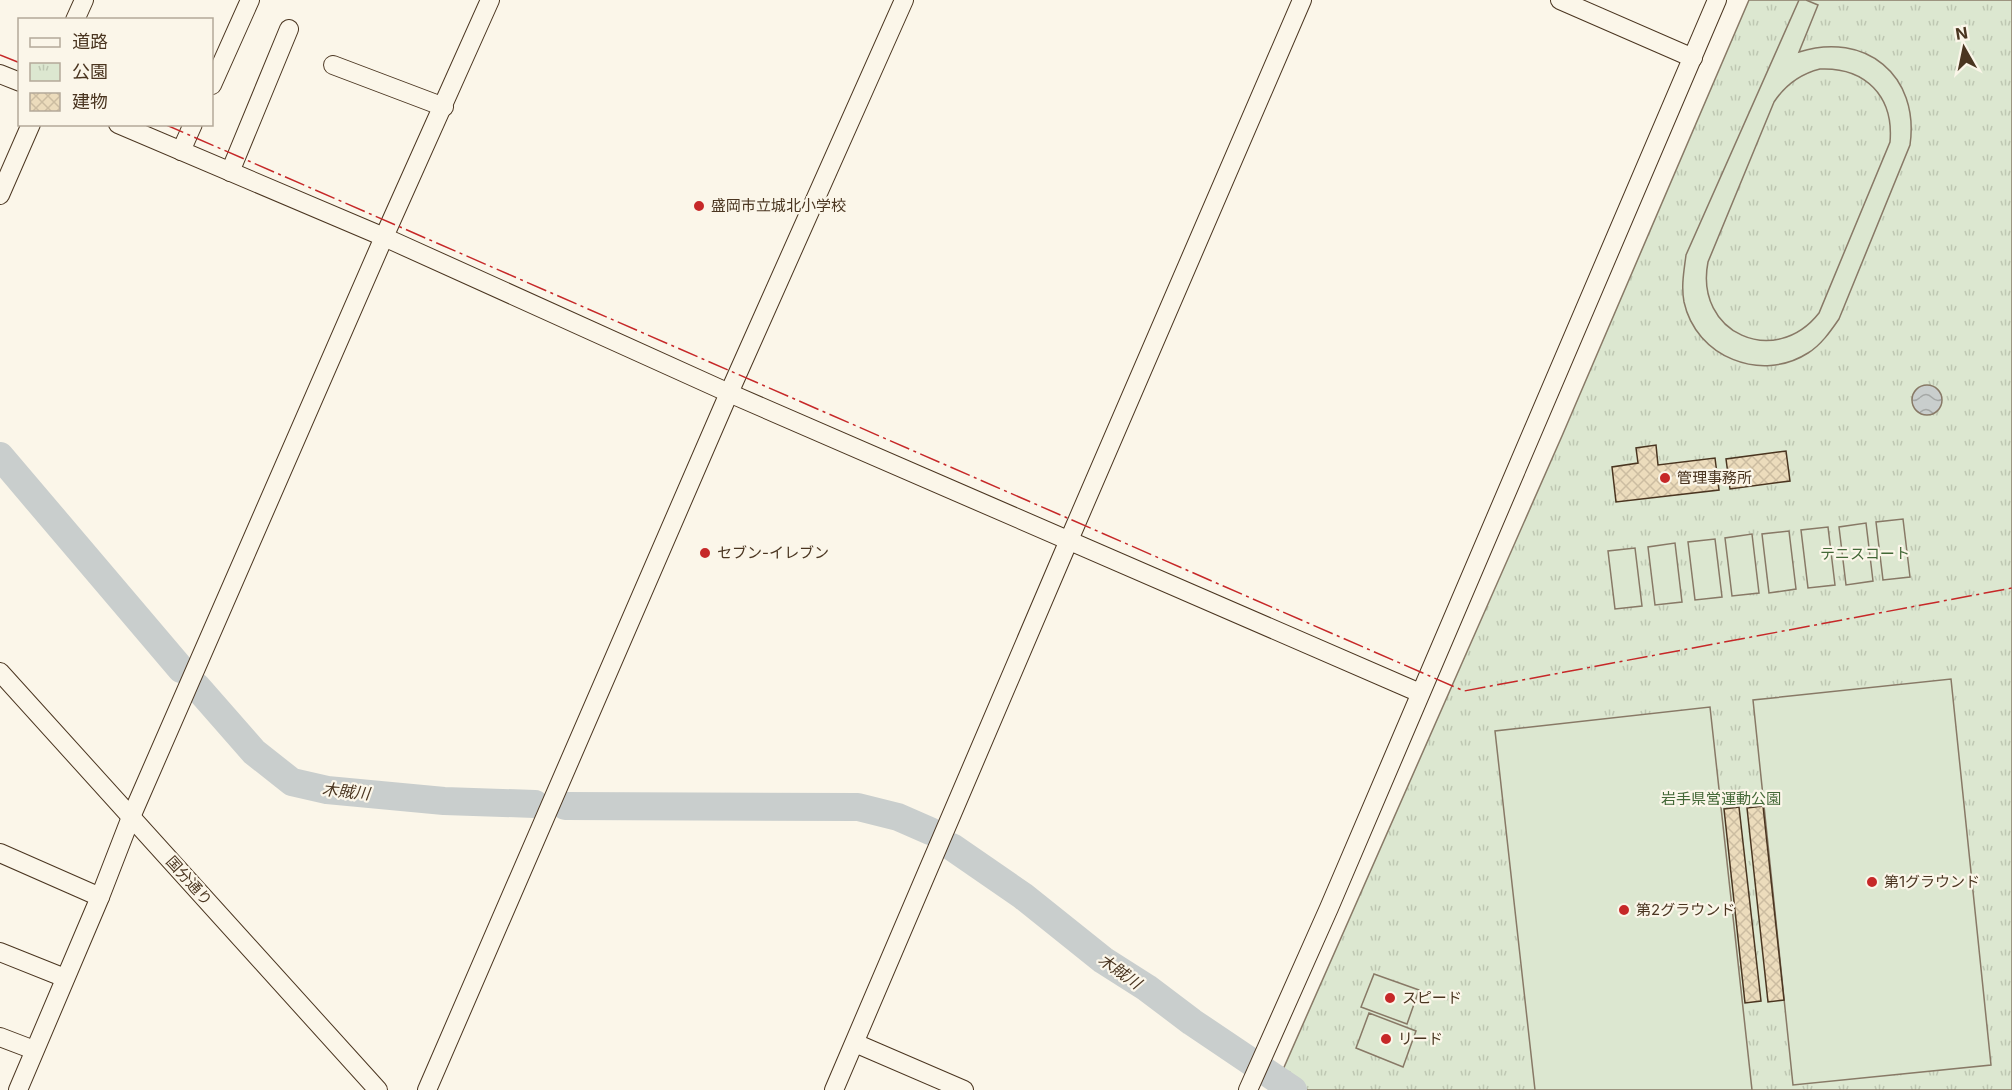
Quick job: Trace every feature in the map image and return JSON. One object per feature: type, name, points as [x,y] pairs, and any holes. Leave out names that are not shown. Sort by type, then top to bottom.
[{"type":"street","points":[[76,18],[84,0]]},
{"type":"street","points":[[213,83],[250,0]]},
{"type":"street","points":[[18,1090],[100,897],[131,817],[490,0]]},
{"type":"street","points":[[427,1090],[729,393],[904,0]]},
{"type":"street","points":[[834,1090],[1302,0]]},
{"type":"street","points":[[1560,0],[1693,58]]},
{"type":"street","points":[[1249,1088],[1329,908],[1717,0]]},
{"type":"street","points":[[230,172],[289,29]]},
{"type":"street","points":[[333,65],[444,107]]},
{"type":"street","points":[[0,74],[18,81]]},
{"type":"street","points":[[0,195],[29,126]]},
{"type":"street","points":[[123,126],[384,237],[729,393],[1420,693]]},
{"type":"street","points":[[181,151],[192,126]]},
{"type":"street","name":"国分通り","points":[[0,672],[378,1090]]},
{"type":"street","points":[[0,853],[100,897]]},
{"type":"street","points":[[0,952],[65,978]]},
{"type":"street","points":[[0,1037],[34,1050]]},
{"type":"street","points":[[855,1043],[964,1090]]},
{"type":"green space","name":"岩手県営運動公園","points":[[1749,0],[2012,0],[2012,1090],[1274,1090],[1562,436]]},
{"type":"green space","points":[[1799,0],[1818,5],[1799,52],[1823,47],[1846,48],[1866,54],[1883,64],[1897,79],[1906,98],[1911,120],[1910,145],[1839,319],[1817,346],[1790,362],[1751,365],[1733,359],[1716,350],[1702,337],[1691,321],[1683,296],[1686,255]],"holes":[[[1820,69],[1836,70],[1863,79],[1881,98],[1887,111],[1890,142],[1819,313],[1801,330],[1781,339],[1761,340],[1742,335],[1725,324],[1713,308],[1707,287],[1708,262],[1774,102],[1783,90],[1800,77]]]},
{"type":"green space","points":[[1903,519],[1910,577],[1883,580],[1876,522]]},
{"type":"green space","name":"テニスコート","points":[[1866,523],[1873,581],[1846,585],[1839,527]]},
{"type":"green space","points":[[1828,527],[1835,585],[1808,588],[1801,530]]},
{"type":"green space","points":[[1789,531],[1796,589],[1769,593],[1762,534]]},
{"type":"green space","points":[[1752,534],[1759,593],[1732,596],[1725,538]]},
{"type":"green space","points":[[1715,539],[1722,597],[1695,600],[1688,542]]},
{"type":"green space","points":[[1675,543],[1682,602],[1655,605],[1648,547]]},
{"type":"green space","points":[[1635,548],[1642,606],[1615,609],[1608,551]]},
{"type":"green space","name":"第1グラウンド","points":[[1951,679],[1991,1065],[1793,1085],[1753,700]]},
{"type":"green space","name":"第2グラウンド","points":[[1710,707],[1752,1090],[1535,1090],[1495,731]]},
{"type":"green space","name":"スピード","points":[[1374,974],[1419,990],[1407,1024],[1361,1007]]},
{"type":"green space","name":"リード","points":[[1369,1013],[1416,1031],[1403,1067],[1356,1048]]},
{"type":"water","points":[[1927,385],[1938,389],[1942,400],[1938,411],[1927,415],[1916,411],[1912,400],[1916,389]]},
{"type":"building","name":"管理事務所","points":[[1656,445],[1658,465],[1715,458],[1719,490],[1616,502],[1612,467],[1638,463],[1636,448]]},
{"type":"building","points":[[1786,451],[1790,481],[1730,489],[1726,459]]},
{"type":"building","points":[[1763,806],[1784,1000],[1768,1002],[1747,808]]},
{"type":"building","points":[[1739,807],[1761,1001],[1745,1003],[1724,809]]},
{"type":"waterway","name":"木賊川","points":[[0,456],[181,669]]},
{"type":"waterway","name":"木賊川","points":[[197,687],[254,752],[292,782],[327,790],[444,801],[535,804]]},
{"type":"waterway","name":"木賊川","points":[[565,806],[858,807],[898,817],[930,831]]},
{"type":"waterway","name":"木賊川","points":[[952,847],[1023,896],[1103,960],[1293,1090]]},
{"type":"power","points":[[0,55],[18,62]]},
{"type":"power","points":[[169,126],[1464,691],[2012,588]]},
{"type":"place","name":"盛岡市立城北小学校","points":[[699,206]]},
{"type":"place","name":"管理事務所","points":[[1665,478]]},
{"type":"place","name":"セブン-イレブン","points":[[705,553]]},
{"type":"place","name":"第1グラウンド","points":[[1872,882]]},
{"type":"place","name":"第2グラウンド","points":[[1624,910]]},
{"type":"place","name":"スピード","points":[[1390,998]]},
{"type":"place","name":"リード","points":[[1386,1039]]}]
